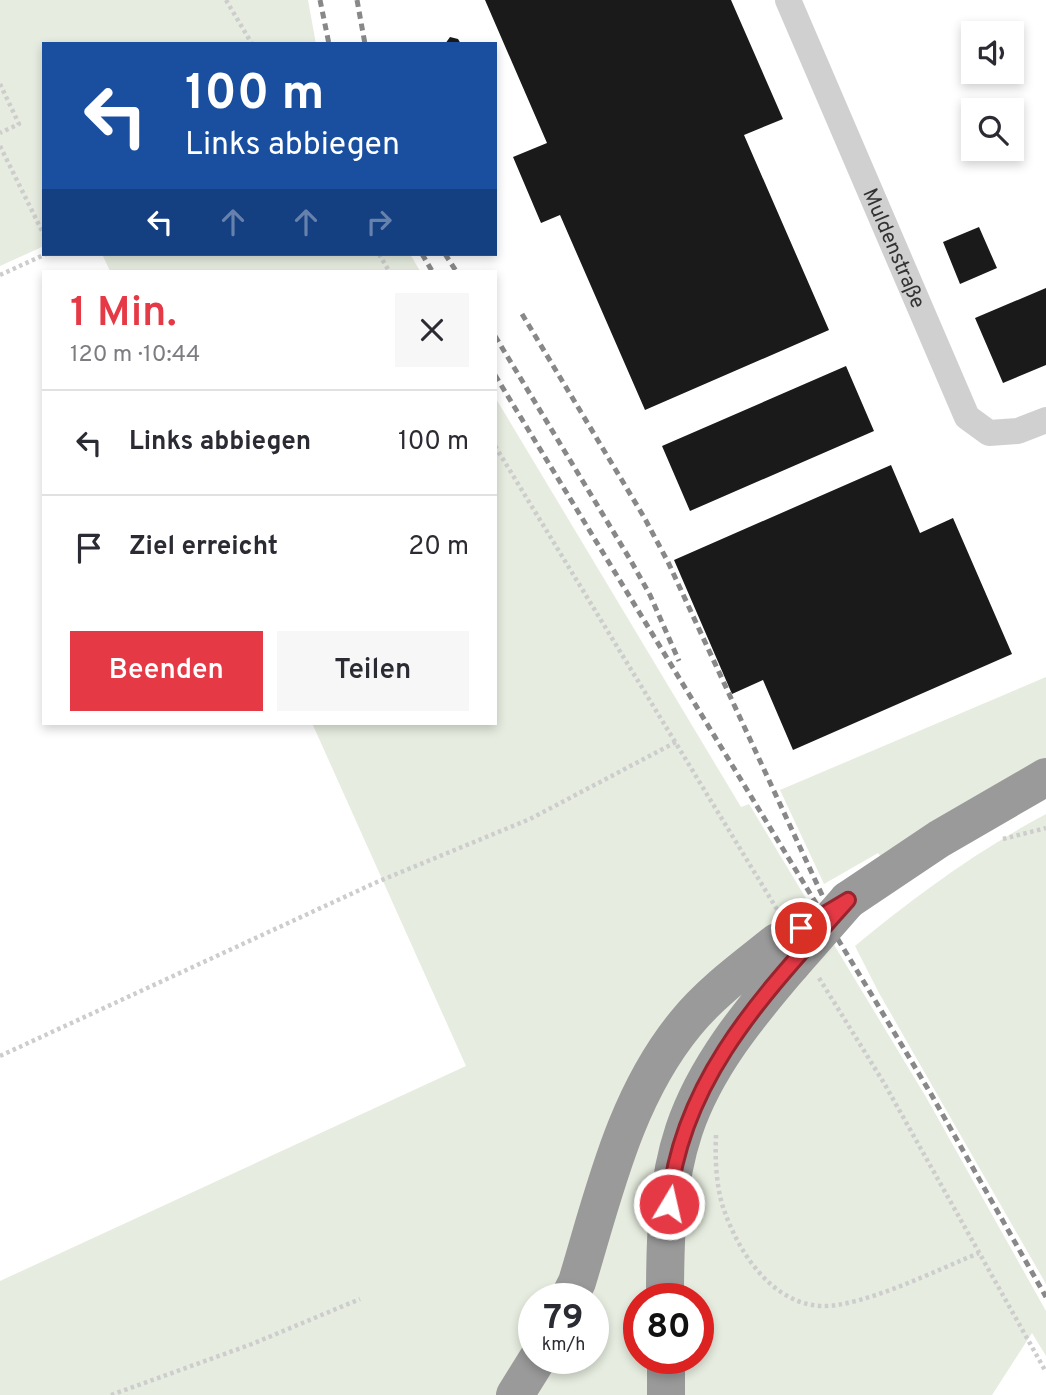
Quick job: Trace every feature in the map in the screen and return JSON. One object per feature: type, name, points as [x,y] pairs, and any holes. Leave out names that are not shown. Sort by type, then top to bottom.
[{"type":"highway","points":[[665,1283],[671,1182],[685,1129],[708,1077],[792,950],[848,900],[939,839],[1046,778]]},
{"type":"highway","points":[[576,1283],[615,1158],[636,1104],[657,1062],[687,1022],[722,986],[792,950]]},
{"type":"highway","points":[[515,1395],[528,1374]]},
{"type":"street","name":"Muldenstraße","points":[[788,0],[967,417],[989,433],[1018,431],[1046,420]]},
{"type":"path","points":[[226,0],[251,42]]},
{"type":"path","points":[[0,84],[19,124],[0,133]]},
{"type":"path","points":[[0,146],[42,231]]},
{"type":"path","points":[[0,275],[42,256]]},
{"type":"path","points":[[497,449],[676,742],[792,950],[884,1083],[1046,1372]]},
{"type":"path","points":[[0,1056],[377,883],[530,819],[676,742]]},
{"type":"path","points":[[1001,840],[1046,828]]},
{"type":"path","points":[[716,1127],[716,1154],[724,1209],[748,1258],[767,1282],[788,1297],[821,1306],[857,1302],[979,1253]]},
{"type":"path","points":[[111,1395],[252,1344],[360,1299]]},
{"type":"shaded area","points":[[0,0],[308,0],[316,42],[42,42],[42,247],[0,266]]},
{"type":"shaded area","points":[[103,256],[411,256],[419,270],[110,270]]},
{"type":"shaded area","points":[[497,400],[741,807],[749,804],[926,1097],[1046,1311],[1046,1356],[1032,1333],[992,1395],[0,1395],[0,1281],[466,1066],[313,725],[497,725]]},
{"type":"shaded area","points":[[1046,677],[1046,761],[881,857],[878,853],[824,884],[780,790]]},
{"type":"shaded area","points":[[1046,814],[1046,1284],[879,993],[855,946],[947,875]]},
{"type":"building","points":[[485,0],[731,0],[783,119],[744,135],[829,330],[645,410],[560,215],[541,223],[513,157],[547,143]]},
{"type":"building","points":[[450,37],[460,42],[446,42]]},
{"type":"building","points":[[979,227],[997,268],[960,284],[943,242]]},
{"type":"building","points":[[1046,288],[1046,365],[1003,383],[975,318]]},
{"type":"building","points":[[846,366],[874,431],[690,511],[662,446]]},
{"type":"building","points":[[891,465],[920,533],[953,518],[1012,654],[793,750],[763,680],[732,694],[674,560]]},
{"type":"railway","points":[[320,0],[329,42]]},
{"type":"railway","points":[[357,0],[365,42]]},
{"type":"railway","points":[[423,256],[431,270]]},
{"type":"railway","points":[[446,256],[455,270]]},
{"type":"railway","points":[[522,314],[644,517],[668,562],[823,897]]},
{"type":"railway","points":[[497,339],[631,561],[650,595],[679,661]]},
{"type":"railway","points":[[497,378],[931,1094],[1046,1297]]},
{"type":"route","points":[[669,1204],[671,1182],[685,1129],[708,1077],[747,1016],[848,900],[801,928]]}]
